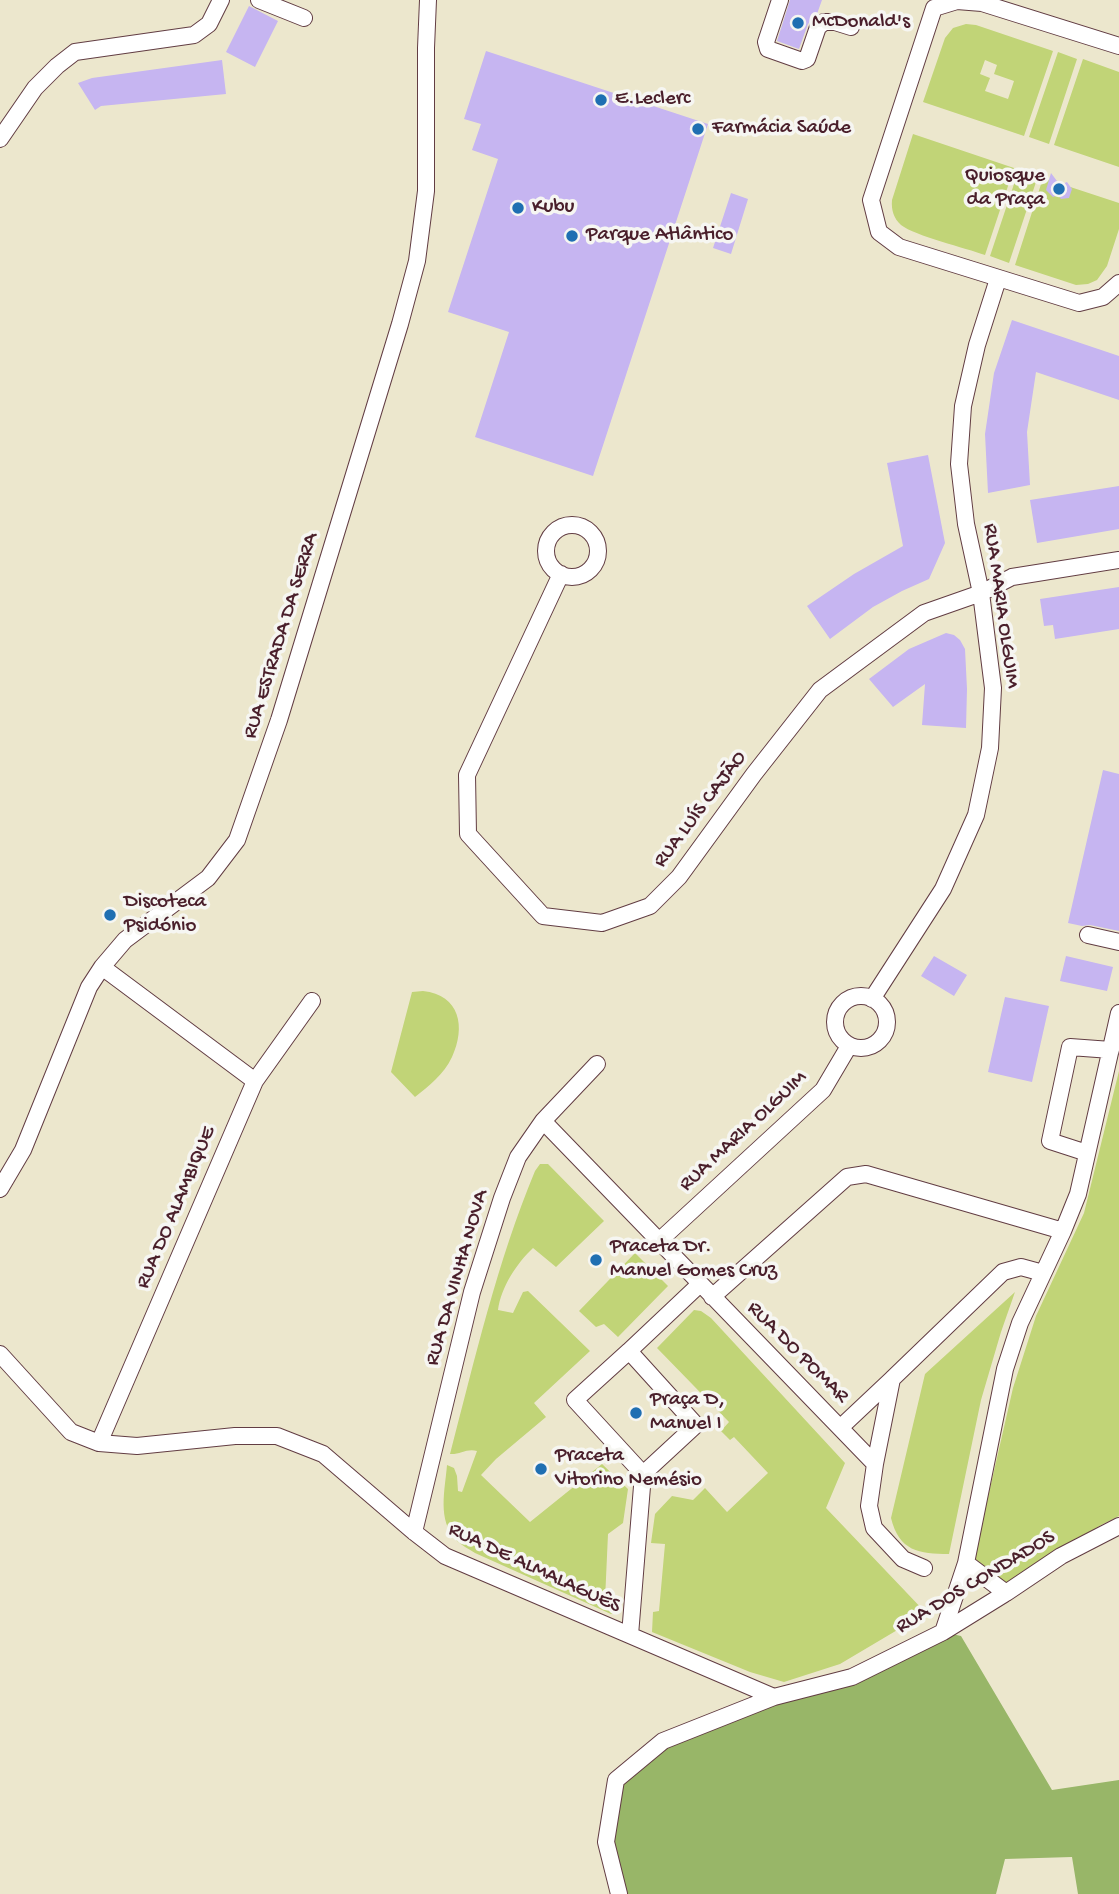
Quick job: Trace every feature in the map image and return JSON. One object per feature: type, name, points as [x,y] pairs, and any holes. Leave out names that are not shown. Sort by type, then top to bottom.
[{"type":"street","points":[[0,139],[35,88],[75,52],[194,35],[209,24],[221,0]]},
{"type":"street","points":[[259,0],[304,18]]},
{"type":"street","name":"RUA ESTRADA DA SERRA","points":[[1,1185],[23,1150],[89,987],[102,967],[125,940],[208,878],[237,840],[279,720],[417,261],[426,191],[428,0]]},
{"type":"street","name":"RUA ESTRADA DA SERRA","points":[[428,19],[438,0]]},
{"type":"street","points":[[780,0],[766,42],[768,49],[802,61],[807,59],[818,27],[824,22],[851,27]]},
{"type":"street","points":[[1119,47],[982,4],[957,1],[932,4],[871,200],[879,232],[899,247],[1079,303],[1103,297],[1119,283]]},
{"type":"street","name":"RUA MARIA OLGUIM","points":[[872,999],[943,889],[975,815],[990,748],[993,688],[981,593],[966,524],[959,464],[962,406],[977,345],[998,279]]},
{"type":"street","name":"RUA LUÍS CAJÃO","points":[[561,574],[467,775],[468,834],[543,916],[602,923],[650,906],[680,877],[754,774],[820,690],[924,613],[981,593],[1012,577],[1119,560]]},
{"type":"street","points":[[1088,935],[1119,942]]},
{"type":"street","points":[[102,967],[255,1081]]},
{"type":"street","points":[[852,997],[872,999],[886,1014],[884,1034],[878,1042],[869,1047],[859,1049],[849,1046],[835,1031],[837,1011],[852,997]]},
{"type":"street","name":"RUA DO ALAMBIQUE","points":[[99,1443],[255,1081],[312,1001]]},
{"type":"street","points":[[943,1632],[966,1563],[1005,1369],[1020,1323],[1078,1194],[1119,1013]]},
{"type":"street","name":"RUA MARIA OLGUIM","points":[[659,1241],[823,1090],[849,1046]]},
{"type":"street","points":[[1087,1153],[1050,1141],[1058,1097],[1070,1047],[1111,1050]]},
{"type":"street","name":"RUA DA VINHA NOVA","points":[[414,1532],[472,1292],[496,1211],[518,1157],[543,1121],[597,1064]]},
{"type":"street","name":"RUA DO POMAR","points":[[543,1121],[875,1464]]},
{"type":"street","points":[[712,1297],[847,1177],[866,1174],[1063,1231]]},
{"type":"street","points":[[841,1427],[1003,1272],[1021,1267],[1043,1273]]},
{"type":"street","points":[[643,1474],[575,1400],[700,1284]]},
{"type":"street","points":[[629,1352],[696,1425],[643,1474],[630,1635]]},
{"type":"street","name":"RUA DE ALMALAGUÊS","points":[[0,1354],[71,1432],[99,1443],[137,1446],[235,1436],[277,1436],[323,1454],[445,1556],[774,1697]]},
{"type":"street","points":[[892,1379],[869,1506],[874,1528],[903,1559],[924,1569]]},
{"type":"street","name":"RUA DOS CONDADOS","points":[[619,1894],[606,1842],[616,1780],[663,1741],[774,1697],[852,1677],[943,1632],[1061,1556],[1119,1526]]},
{"type":"street","points":[[966,1563],[1006,1593]]},
{"type":"green space","points":[[966,24],[976,25],[1053,51],[1024,136],[923,102],[945,38],[953,28]],"holes":[[[985,60],[997,65],[994,74],[1014,81],[1008,99],[985,91],[990,78],[980,74]]]},
{"type":"green space","points":[[1058,52],[1077,59],[1049,144],[1029,137]]},
{"type":"green space","points":[[1083,59],[1119,72],[1119,167],[1054,145]]},
{"type":"green space","points":[[913,134],[1014,168],[985,255],[917,233],[897,220],[892,200]]},
{"type":"green space","points":[[1019,169],[1038,176],[1009,263],[990,256]]},
{"type":"green space","points":[[1043,178],[1119,203],[1119,229],[1107,266],[1097,280],[1076,285],[1015,265]]},
{"type":"green space","points":[[423,991],[445,999],[452,1006],[457,1014],[459,1035],[445,1069],[415,1097],[391,1072],[412,992]]},
{"type":"green space","points":[[1119,1071],[1119,1516],[1007,1584],[974,1558],[1013,1388],[1036,1316],[1084,1213]]},
{"type":"green space","points":[[540,1164],[548,1164],[604,1221],[556,1267],[533,1248],[511,1276],[502,1293],[498,1310],[513,1313],[523,1292],[528,1291],[590,1351],[534,1403],[546,1417],[481,1475],[530,1522],[602,1464],[628,1489],[623,1523],[608,1534],[605,1600],[616,1602],[616,1611],[611,1614],[475,1553],[456,1540],[444,1514],[447,1465],[454,1468],[458,1491],[462,1492],[477,1451],[450,1454],[498,1275],[521,1205]]},
{"type":"green space","points":[[635,1253],[668,1286],[618,1337],[604,1324],[596,1327],[579,1311]]},
{"type":"green space","points":[[1015,1292],[981,1400],[949,1554],[928,1553],[912,1548],[899,1538],[891,1518],[925,1374]]},
{"type":"green space","points":[[694,1310],[711,1318],[845,1463],[826,1508],[926,1613],[840,1664],[784,1682],[750,1672],[652,1632],[653,1612],[659,1611],[665,1544],[651,1543],[655,1514],[672,1496],[693,1500],[705,1488],[727,1512],[768,1473],[734,1437],[730,1440],[721,1431],[729,1422],[657,1348]]},
{"type":"green space","points":[[943,1632],[961,1636],[1052,1790],[1119,1780],[1119,1894],[1078,1894],[1072,1857],[1005,1859],[996,1894],[619,1894],[606,1842],[616,1780],[663,1741],[852,1677]]},
{"type":"building","name":"McDonald's","points":[[790,0],[822,0],[817,14],[808,24],[799,49],[777,41]]},
{"type":"building","points":[[249,6],[278,21],[255,67],[226,52]]},
{"type":"building","name":"Parque Atlântico","points":[[486,51],[708,124],[593,476],[475,437],[509,332],[448,312],[498,159],[472,150],[481,124],[464,119]]},
{"type":"building","points":[[222,60],[226,94],[101,106],[95,110],[78,83],[92,78]]},
{"type":"building","name":"Quiosque da Praça","points":[[1051,173],[1060,185],[1067,182],[1072,189],[1069,198],[1061,199],[1058,195],[1053,197],[1046,190]]},
{"type":"building","points":[[731,193],[748,199],[731,254],[713,248]]},
{"type":"building","points":[[1012,320],[1119,356],[1119,400],[1036,372],[1027,432],[1030,485],[988,493],[985,434],[994,373]]},
{"type":"building","points":[[928,455],[945,543],[929,579],[873,607],[830,639],[807,606],[854,574],[903,546],[887,463]]},
{"type":"building","points":[[1119,486],[1119,529],[1037,543],[1030,500]]},
{"type":"building","points":[[1119,587],[1119,629],[1055,639],[1053,625],[1044,626],[1040,599]]},
{"type":"building","points":[[946,633],[960,640],[965,649],[966,728],[922,725],[925,684],[893,707],[869,679],[909,649]]},
{"type":"building","points":[[1103,770],[1119,774],[1119,931],[1068,923]]},
{"type":"building","points":[[934,956],[967,975],[954,996],[921,976]]},
{"type":"building","points":[[1066,956],[1113,967],[1107,991],[1060,981]]},
{"type":"building","points":[[1005,997],[1049,1006],[1032,1082],[988,1072]]},
{"type":"place","name":"McDonald's","points":[[798,23]]},
{"type":"place","name":"E.Leclerc","points":[[601,100]]},
{"type":"place","name":"Farmácia Saúde","points":[[698,129]]},
{"type":"place","name":"Quiosque da Praça","points":[[1059,189]]},
{"type":"place","name":"Kubu","points":[[518,208]]},
{"type":"place","name":"Parque Atlântico","points":[[572,236]]},
{"type":"place","name":"Discoteca Psidónio","points":[[110,915]]},
{"type":"place","name":"Praceta Dr. Manuel Gomes Cruz","points":[[596,1260]]},
{"type":"place","name":"Praça D, Manuel I","points":[[636,1413]]},
{"type":"place","name":"Praceta Vitorino Nemésio","points":[[541,1469]]}]
